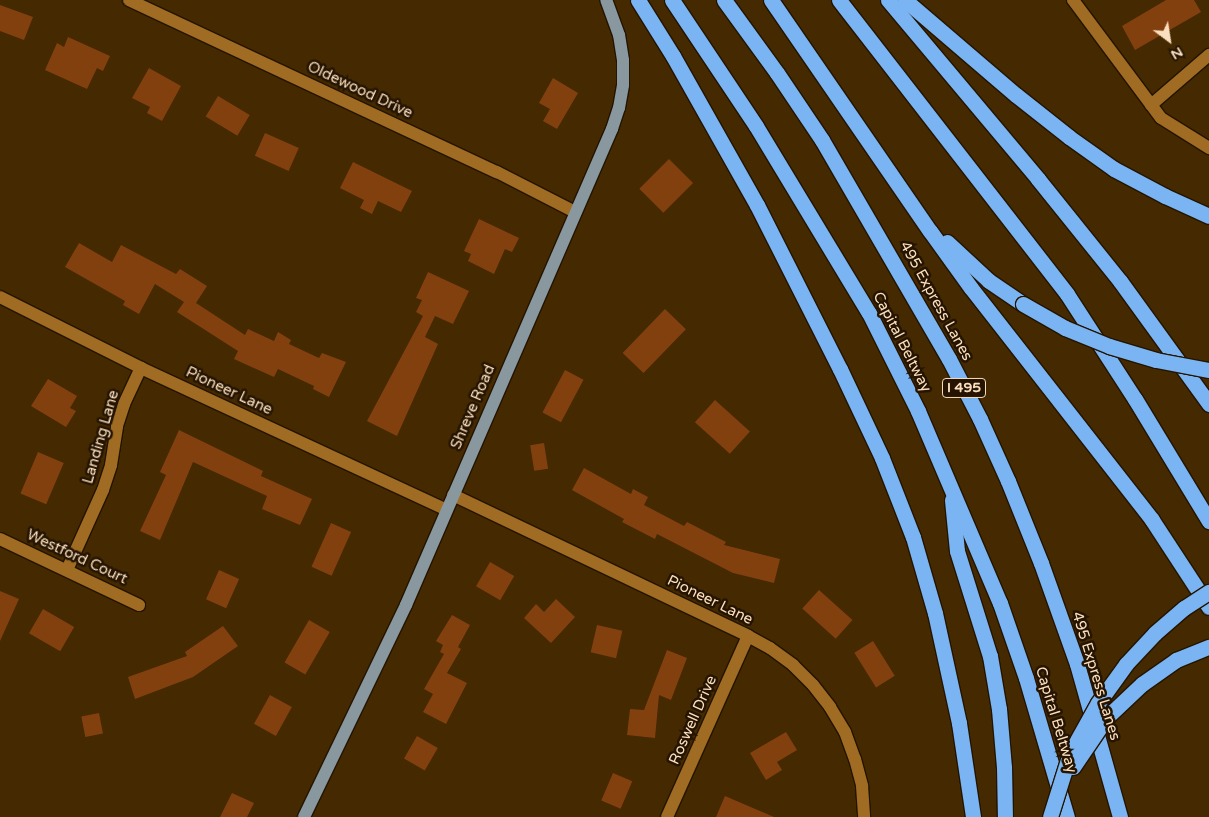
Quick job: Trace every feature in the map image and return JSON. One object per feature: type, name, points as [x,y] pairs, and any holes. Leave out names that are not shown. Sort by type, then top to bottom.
[{"type":"highway","points":[[638,0],[672,56],[756,205],[840,369],[886,466],[913,537],[937,622],[959,723],[972,817]]},
{"type":"highway","name":"Capital Beltway","points":[[672,0],[751,118],[869,313],[918,410],[1000,603],[1023,669],[1067,817]]},
{"type":"highway","name":"495 Express Lanes","points":[[724,0],[777,73],[822,140],[940,343],[980,419],[1008,481],[1041,563],[1074,654],[1120,817]]},
{"type":"highway","points":[[770,0],[971,288],[1152,520],[1209,607]]},
{"type":"highway","points":[[840,0],[1066,294],[1135,399],[1209,521]]},
{"type":"highway","points":[[888,0],[1038,179],[1114,274],[1209,404]]},
{"type":"highway","points":[[905,0],[1016,95],[1069,137],[1114,168],[1165,196],[1209,216]]},
{"type":"highway","points":[[892,176],[963,259],[989,281],[1023,304],[1065,328],[1109,346],[1156,360],[1209,370]]},
{"type":"highway","points":[[951,486],[957,551],[990,656],[999,709],[1004,767],[1005,817]]},
{"type":"highway","points":[[1190,577],[1209,616]]},
{"type":"highway","points":[[1050,816],[1070,753],[1098,703],[1126,664],[1155,634],[1184,608],[1209,592]]},
{"type":"highway","points":[[1050,816],[1058,794],[1076,761],[1097,730],[1117,706],[1157,671],[1176,660],[1209,647]]},
{"type":"main road","name":"Shreve Road","points":[[304,817],[406,605],[612,129],[619,108],[623,60],[619,35],[606,0]]},
{"type":"street","name":"Oldewood Drive","points":[[129,0],[488,168],[575,212]]},
{"type":"street","points":[[1073,0],[1161,118],[1209,148]]},
{"type":"street","points":[[1151,105],[1209,55]]},
{"type":"street","name":"Pioneer Lane","points":[[0,297],[141,368],[447,510]]},
{"type":"street","name":"Landing Lane","points":[[67,570],[103,490],[111,465],[124,404],[141,368]]},
{"type":"street","name":"Pioneer Lane","points":[[453,495],[748,636],[770,648],[793,665],[813,685],[830,707],[845,732],[862,786],[864,817]]},
{"type":"street","name":"Westford Court","points":[[0,539],[139,605]]},
{"type":"street","name":"Roswell Drive","points":[[667,817],[748,636]]},
{"type":"building","points":[[1166,0],[1194,0],[1201,12],[1135,50],[1122,26]]},
{"type":"building","points":[[0,5],[33,17],[24,40],[0,31]]},
{"type":"building","points":[[68,37],[110,56],[103,71],[97,68],[87,89],[45,70],[57,43],[64,47]]},
{"type":"building","points":[[149,68],[181,86],[162,121],[147,113],[150,107],[132,98]]},
{"type":"building","points":[[553,78],[578,93],[557,129],[543,121],[550,109],[539,103]]},
{"type":"building","points":[[218,96],[250,115],[237,136],[206,117]]},
{"type":"building","points":[[265,133],[299,148],[289,171],[255,156]]},
{"type":"building","points":[[669,159],[693,183],[663,213],[639,189]]},
{"type":"building","points":[[353,162],[412,191],[401,212],[378,201],[372,214],[360,208],[364,200],[340,188]]},
{"type":"building","points":[[479,219],[519,238],[512,252],[505,249],[494,274],[468,261],[471,254],[464,251]]},
{"type":"building","points":[[79,243],[112,262],[121,245],[176,274],[180,269],[207,286],[196,303],[245,335],[248,329],[274,341],[278,332],[291,340],[289,344],[319,358],[322,353],[346,362],[329,397],[313,389],[314,386],[278,369],[274,377],[234,359],[238,351],[177,312],[184,302],[155,284],[139,314],[123,305],[125,301],[65,267]]},
{"type":"building","points":[[428,272],[469,291],[453,324],[435,316],[425,337],[438,344],[397,436],[367,421],[423,316],[416,312],[422,300],[416,298]]},
{"type":"building","points":[[665,309],[686,329],[643,373],[623,353]]},
{"type":"building","points":[[565,370],[584,380],[561,422],[542,412]]},
{"type":"building","points":[[48,379],[77,396],[70,408],[76,411],[66,427],[31,406]]},
{"type":"building","points":[[715,400],[750,431],[730,454],[695,422]]},
{"type":"building","points":[[179,430],[263,471],[261,476],[312,499],[300,525],[262,509],[267,496],[193,462],[160,540],[140,531],[166,475],[160,472]]},
{"type":"building","points":[[544,443],[548,469],[534,471],[530,445]]},
{"type":"building","points":[[38,452],[64,463],[46,504],[20,493]]},
{"type":"building","points":[[584,468],[631,494],[633,489],[648,497],[644,505],[684,526],[687,522],[726,542],[724,545],[780,559],[774,583],[733,573],[657,534],[655,539],[622,522],[624,519],[572,490]]},
{"type":"building","points":[[331,523],[351,532],[332,576],[311,567]]},
{"type":"building","points":[[490,562],[514,576],[500,600],[476,586]]},
{"type":"building","points":[[219,570],[239,579],[226,608],[206,599]]},
{"type":"building","points":[[819,590],[852,620],[836,639],[802,609]]},
{"type":"building","points":[[0,591],[19,599],[0,641]]},
{"type":"building","points":[[556,599],[575,617],[551,643],[524,618],[536,604],[544,612]]},
{"type":"building","points":[[43,609],[74,627],[60,651],[29,633]]},
{"type":"building","points":[[452,615],[470,625],[458,647],[461,649],[447,673],[467,683],[446,724],[423,712],[433,694],[424,689],[444,654],[440,652],[443,645],[436,641]]},
{"type":"building","points":[[309,620],[330,632],[305,674],[284,662]]},
{"type":"building","points":[[597,625],[622,631],[616,658],[591,652]]},
{"type":"building","points":[[223,626],[238,646],[193,677],[135,699],[128,677],[187,656],[185,652]]},
{"type":"building","points":[[873,641],[895,676],[876,687],[854,653]]},
{"type":"building","points":[[667,650],[687,658],[671,700],[659,695],[655,738],[627,735],[630,709],[644,710]]},
{"type":"building","points":[[270,695],[292,707],[276,736],[254,724]]},
{"type":"building","points":[[99,713],[103,734],[85,737],[81,716]]},
{"type":"building","points":[[786,732],[797,750],[777,762],[782,770],[766,780],[750,753]]},
{"type":"building","points":[[417,736],[438,748],[425,771],[404,759]]},
{"type":"building","points":[[613,773],[632,781],[621,809],[601,801]]},
{"type":"building","points":[[232,793],[254,803],[247,817],[220,817]]},
{"type":"building","points":[[725,796],[774,817],[716,817]]}]
